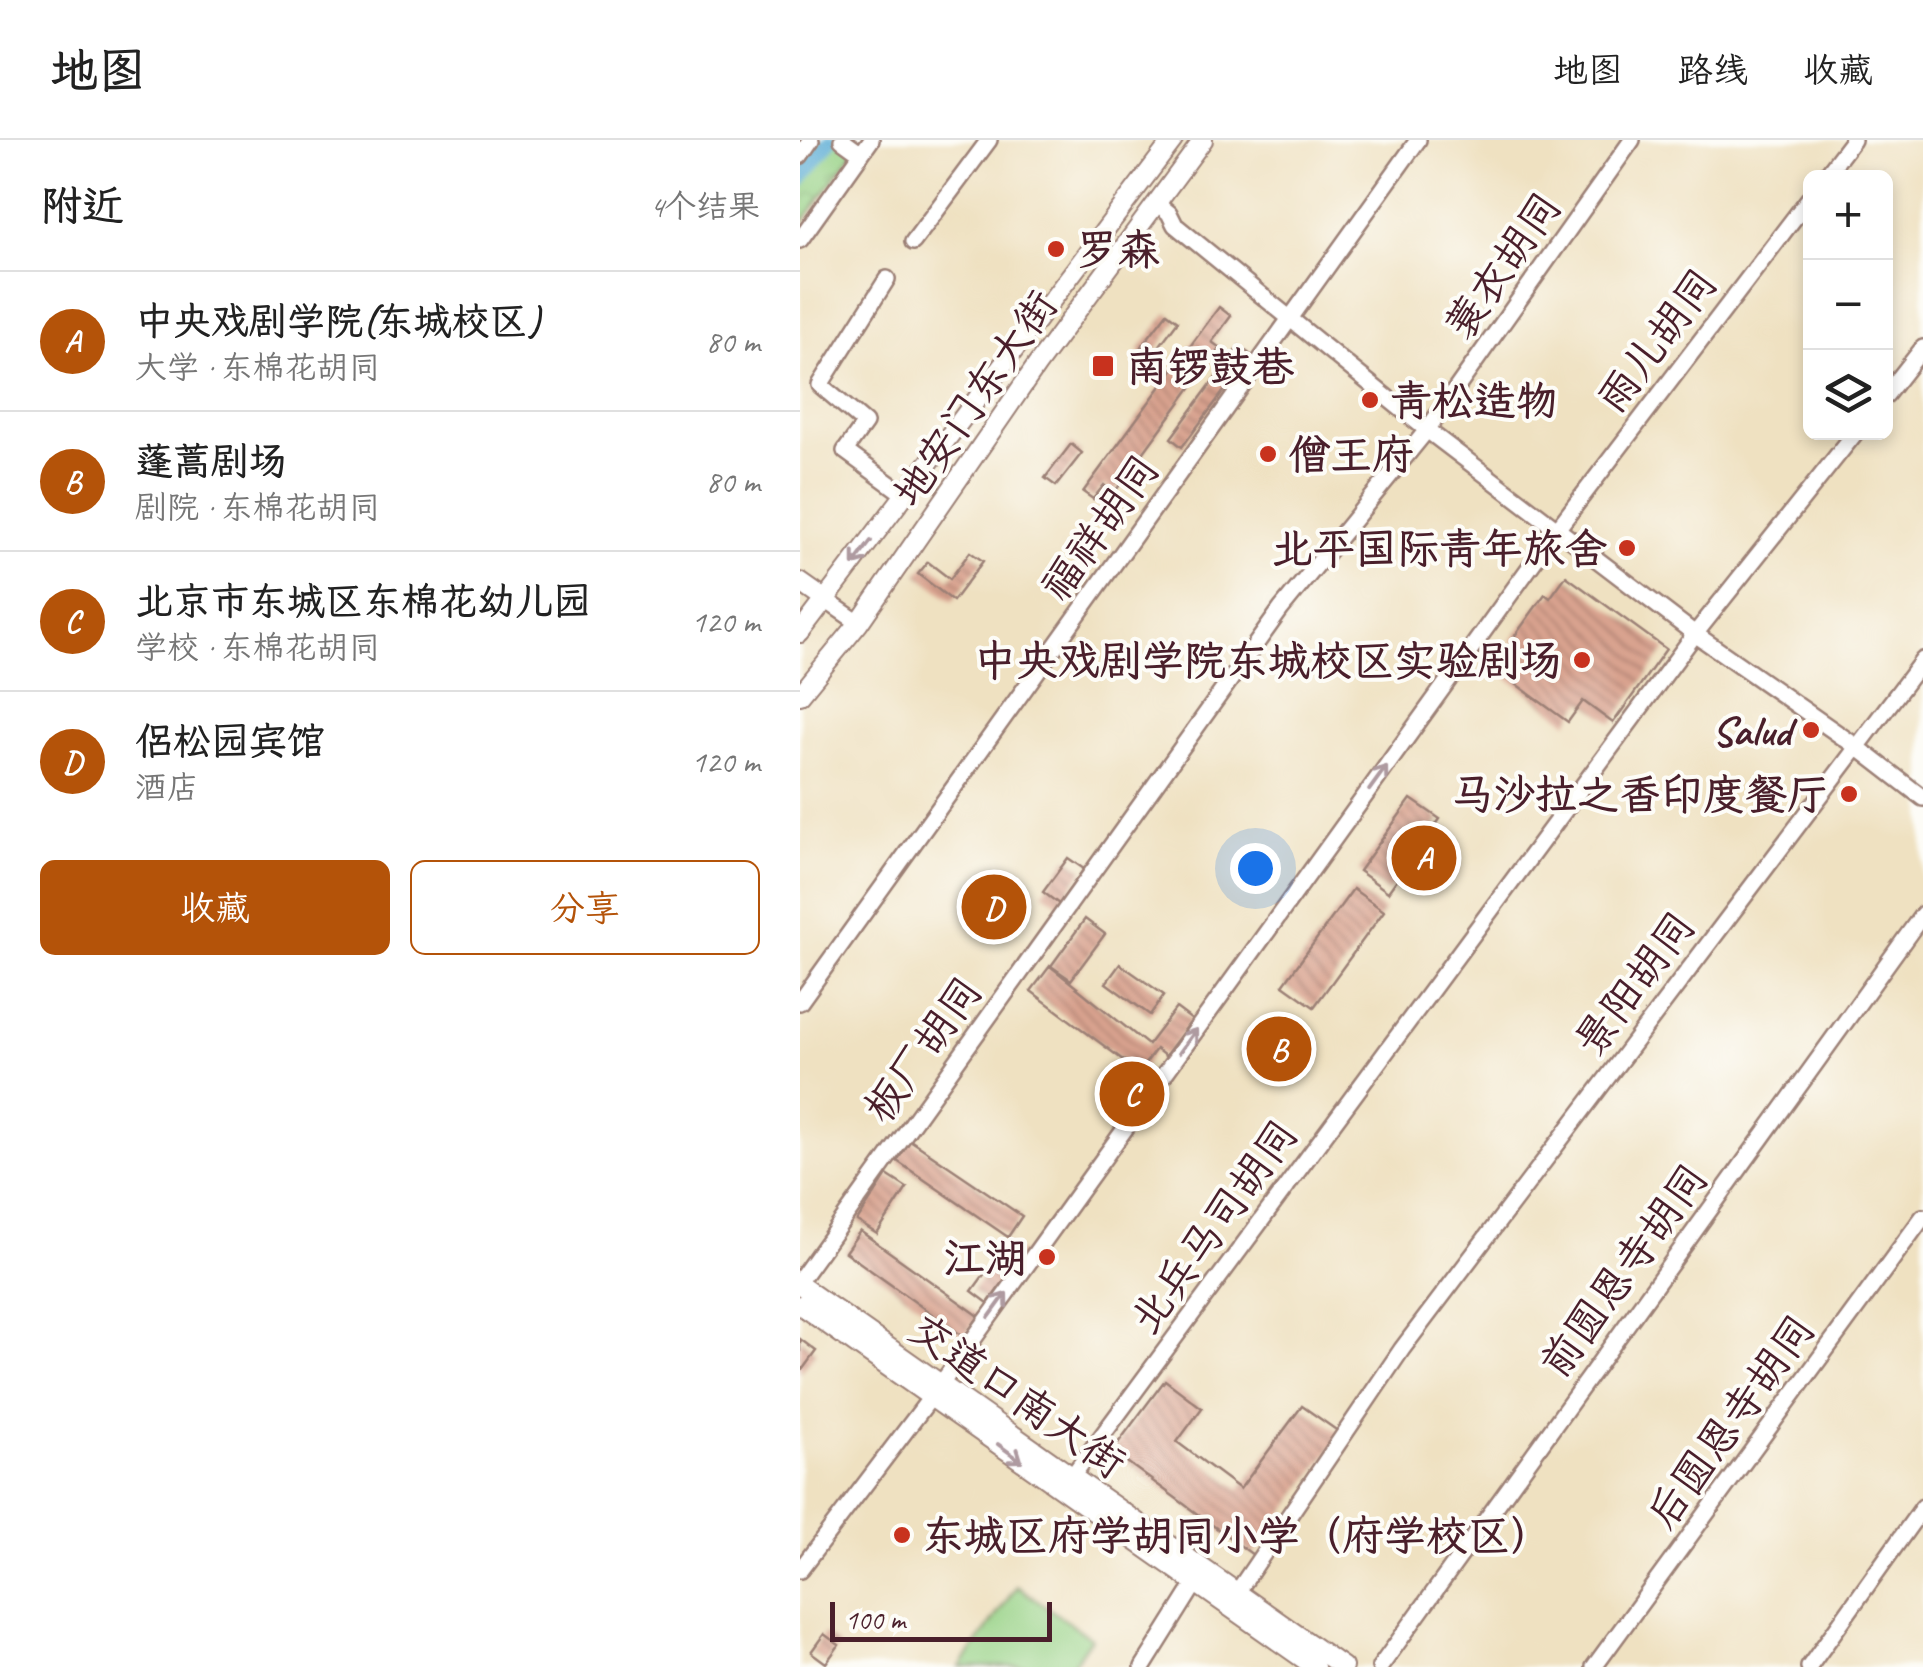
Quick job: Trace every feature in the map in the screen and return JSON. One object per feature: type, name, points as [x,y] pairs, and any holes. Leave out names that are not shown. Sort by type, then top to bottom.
[{"type":"main road","name":"地安门东大街","points":[[800,632],[1174,140]]},
{"type":"main road","name":"地安门东大街","points":[[800,695],[858,623],[1203,140]]},
{"type":"main road","points":[[800,582],[826,601]]},
{"type":"main road","name":"交道口南大街","points":[[800,1282],[936,1390],[1195,1584],[1315,1667]]},
{"type":"main road","name":"交道口南大街","points":[[800,1306],[1073,1475],[1343,1667]]},
{"type":"street","points":[[800,156],[812,140]]},
{"type":"street","points":[[800,240],[865,146],[842,140]]},
{"type":"street","points":[[913,242],[990,140]]},
{"type":"street","name":"福祥胡同","points":[[800,1002],[1418,140]]},
{"type":"street","name":"蓑衣胡同","points":[[1426,430],[1632,140]]},
{"type":"street","points":[[1830,170],[1853,140]]},
{"type":"street","points":[[1158,204],[1176,225],[1426,430],[1695,634],[1923,798]]},
{"type":"street","name":"雨儿胡同","points":[[800,1570],[936,1390],[1558,528],[1803,205]]},
{"type":"street","points":[[887,279],[820,385],[865,423],[845,451],[905,495]]},
{"type":"street","points":[[1893,387],[1923,348]]},
{"type":"street","name":"板厂胡同","points":[[800,1282],[1281,609],[1426,430]]},
{"type":"street","name":"北兵马司胡同","points":[[1073,1475],[1695,634],[1850,440]]},
{"type":"street","points":[[826,601],[858,623]]},
{"type":"street","name":"景阳胡同","points":[[1238,1591],[1402,1349],[1923,660]]},
{"type":"street","name":"前圆恩寺胡同","points":[[1380,1667],[1923,914]]},
{"type":"street","name":"后圆恩寺胡同","points":[[1594,1667],[1923,1217]]},
{"type":"street","points":[[1809,1667],[1922,1512]]},
{"type":"street","points":[[1142,1667],[1195,1584]]},
{"type":"green space","points":[[818,140],[862,140],[800,226],[800,164]]},
{"type":"green space","points":[[1017,1586],[1091,1638],[1071,1667],[960,1667]]},
{"type":"building","points":[[1219,307],[1231,316],[1212,342],[1220,348],[1114,493],[1104,485],[1093,499],[1083,492]]},
{"type":"building","points":[[1167,313],[1178,321],[1149,360],[1138,351]]},
{"type":"building","points":[[1239,346],[1251,355],[1182,447],[1171,438]]},
{"type":"building","points":[[1071,444],[1082,453],[1056,486],[1045,478]]},
{"type":"building","points":[[970,552],[983,561],[953,601],[918,574],[928,562],[950,579]]},
{"type":"building","name":"中央戏剧学院东城校区实验剧场","points":[[1566,576],[1666,649],[1613,723],[1583,701],[1568,722],[1498,671],[1516,645],[1511,641],[1545,594],[1550,598]]},
{"type":"building","points":[[1411,799],[1440,819],[1388,892],[1359,871]]},
{"type":"building","points":[[1068,858],[1084,869],[1059,904],[1043,892]]},
{"type":"building","points":[[1353,889],[1384,911],[1314,1007],[1283,985]]},
{"type":"building","points":[[1085,919],[1105,934],[1071,980],[1051,966]]},
{"type":"building","points":[[1120,964],[1164,995],[1150,1015],[1106,983]]},
{"type":"building","points":[[1050,966],[1148,1045],[1176,1008],[1192,1020],[1165,1056],[1156,1049],[1139,1072],[1031,991]]},
{"type":"building","points":[[910,1140],[1022,1216],[1008,1237],[897,1161]]},
{"type":"building","points":[[887,1175],[907,1188],[877,1234],[857,1221]]},
{"type":"building","points":[[860,1231],[979,1316],[964,1337],[845,1252]]},
{"type":"building","points":[[1007,1243],[1023,1255],[988,1303],[972,1291]]},
{"type":"building","points":[[800,1339],[816,1351],[800,1373]]},
{"type":"building","points":[[1165,1380],[1202,1408],[1177,1442],[1240,1489],[1302,1406],[1342,1434],[1253,1555],[1112,1451]]},
{"type":"building","points":[[824,1634],[839,1645],[826,1663],[811,1652]]},
{"type":"waterway","points":[[800,180],[830,140]]},
{"type":"place","name":"罗森","points":[[1056,249]]},
{"type":"place","name":"南锣鼓巷","points":[[1103,366]]},
{"type":"place","name":"青松造物","points":[[1370,400]]},
{"type":"place","name":"僧王府","points":[[1268,454]]},
{"type":"place","name":"北平国际青年旅舍","points":[[1627,548]]},
{"type":"place","name":"中央戏剧学院东城校区实验剧场","points":[[1582,660]]},
{"type":"place","name":"Salud","points":[[1811,730]]},
{"type":"place","name":"马沙拉之香印度餐厅","points":[[1849,794]]},
{"type":"place","name":"中央戏剧学院(东城校区)","points":[[1424,858]]},
{"type":"place","name":"侣松园宾馆","points":[[994,907]]},
{"type":"place","name":"蓬蒿剧场","points":[[1279,1049]]},
{"type":"place","name":"北京市东城区东棉花幼儿园","points":[[1132,1094]]},
{"type":"place","name":"江湖","points":[[1047,1257]]},
{"type":"place","name":"东城区府学胡同小学（府学校区）","points":[[902,1535]]}]
